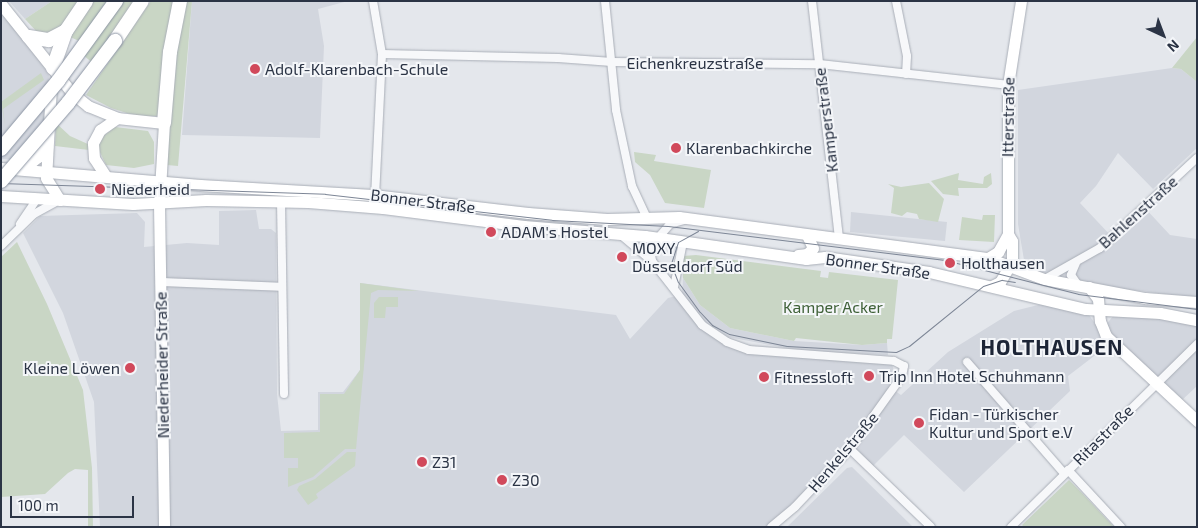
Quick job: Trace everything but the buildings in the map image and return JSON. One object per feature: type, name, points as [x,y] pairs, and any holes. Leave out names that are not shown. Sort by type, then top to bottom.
[{"type":"highway","points":[[53,68],[66,31],[86,1]]},
{"type":"highway","points":[[1,149],[58,81],[116,1]]},
{"type":"highway","points":[[1,181],[68,103],[115,41],[142,1]]},
{"type":"highway","points":[[164,122],[170,52],[180,1]]},
{"type":"highway","points":[[29,37],[49,40],[66,31]]},
{"type":"main road","name":"Itterstraße","points":[[1010,266],[1012,241],[1008,234],[1008,85],[1021,1]]},
{"type":"main road","points":[[1,4],[80,100],[117,118],[148,123],[164,122],[159,204]]},
{"type":"main road","points":[[53,68],[48,170],[60,200]]},
{"type":"main road","points":[[105,175],[94,158],[93,143],[100,130],[117,118]]},
{"type":"main road","points":[[148,123],[163,145]]},
{"type":"main road","points":[[23,169],[43,151],[50,133]]},
{"type":"main road","name":"Bonner Straße","points":[[1,168],[48,170],[161,182],[373,195],[528,213],[607,219],[646,216],[684,220],[988,258],[1044,280],[1145,298],[1197,302]]},
{"type":"main road","name":"Bonner Straße","points":[[37,199],[48,170]]},
{"type":"main road","name":"Bonner Straße","points":[[1,196],[159,204],[206,200],[281,201],[383,208],[524,226],[619,233],[928,272],[1099,311],[1160,313],[1197,320]]},
{"type":"main road","name":"Niederheider Straße","points":[[159,204],[164,527]]},
{"type":"main road","points":[[988,258],[998,252],[1008,234]]},
{"type":"main road","points":[[796,255],[807,254],[813,248],[807,235]]},
{"type":"main road","points":[[992,286],[1000,282],[1010,266]]},
{"type":"main road","points":[[1084,286],[1098,299],[1099,311],[1106,336],[1155,384],[1197,421]]},
{"type":"street","points":[[373,1],[382,54],[373,195],[383,208]]},
{"type":"street","points":[[605,1],[616,110],[627,166],[636,197],[646,216]]},
{"type":"street","name":"Kamperstraße","points":[[812,1],[839,239]]},
{"type":"street","points":[[896,1],[906,56],[906,74]]},
{"type":"street","name":"Eichenkreuzstraße","points":[[382,54],[558,58],[612,62],[819,64],[1008,85]]},
{"type":"street","name":"Bahlenstraße","points":[[1044,280],[1100,248],[1197,158]]},
{"type":"street","name":"Bonner Straße","points":[[1,246],[17,228],[37,199]]},
{"type":"street","name":"Bonner Straße","points":[[17,228],[40,209],[60,200]]},
{"type":"street","points":[[281,201],[284,394]]},
{"type":"street","points":[[652,261],[650,249],[658,238],[670,224],[684,220]]},
{"type":"street","points":[[619,233],[652,261],[674,287]]},
{"type":"street","points":[[674,287],[683,242]]},
{"type":"street","points":[[1077,262],[1071,275],[1084,286]]},
{"type":"street","points":[[160,282],[282,287]]},
{"type":"street","name":"Henkelstraße","points":[[674,287],[702,325],[719,338],[738,346],[796,355],[894,361],[904,368],[850,449],[806,497],[771,527]]},
{"type":"street","name":"Ritastraße","points":[[1013,526],[1197,344]]},
{"type":"street","points":[[967,362],[1066,472],[1121,527]]},
{"type":"street","points":[[850,449],[931,527]]},
{"type":"shaded area","points":[[9,1],[52,1],[25,19]]},
{"type":"shaded area","name":"Adolf-Klarenbach-Schule","points":[[192,1],[348,1],[318,9],[324,46],[320,138],[182,135]]},
{"type":"shaded area","points":[[1,12],[49,72],[45,161],[1,159]]},
{"type":"shaded area","points":[[1172,68],[1181,69],[1197,82],[1197,148],[1153,189],[1118,153],[1096,186],[1080,203],[1113,238],[1144,207],[1170,235],[1197,239],[1197,298],[1099,286],[1026,272],[1018,224],[1018,90]]},
{"type":"shaded area","points":[[256,210],[259,229],[271,229],[276,233],[277,394],[281,431],[318,430],[318,392],[343,392],[360,370],[360,283],[616,315],[630,339],[668,298],[676,296],[692,315],[737,347],[891,362],[895,373],[891,388],[901,395],[948,352],[1014,311],[1046,303],[1087,312],[1098,328],[1105,326],[1114,315],[1185,320],[1197,322],[1197,386],[1181,401],[1115,340],[1068,376],[1070,391],[964,492],[904,435],[872,467],[850,447],[811,490],[768,527],[100,527],[94,402],[63,313],[23,233],[40,216],[137,213],[145,222],[144,247],[187,243],[219,245],[219,211]]},
{"type":"shaded area","points":[[851,212],[947,222],[945,241],[850,232]]},
{"type":"shaded area","points":[[683,278],[700,305],[730,328],[794,341],[862,345],[887,343],[888,355],[802,351],[728,337],[704,321],[682,294]]},
{"type":"shaded area","points":[[852,467],[913,527],[787,527],[847,468]]},
{"type":"green space","points":[[52,1],[82,1],[63,30],[53,35],[37,32],[25,19]]},
{"type":"green space","points":[[91,1],[107,1],[79,41],[68,36]]},
{"type":"green space","points":[[121,1],[137,1],[94,64],[83,55]]},
{"type":"green space","points":[[151,1],[176,1],[161,116],[136,116],[111,108],[86,95]]},
{"type":"green space","points":[[182,1],[192,1],[178,166],[167,165],[167,142]]},
{"type":"green space","points":[[1197,37],[1197,82],[1181,69],[1172,68]]},
{"type":"green space","points":[[41,73],[44,80],[3,109],[5,125],[1,102]]},
{"type":"green space","points":[[56,123],[70,136],[90,145],[89,150],[55,146]]},
{"type":"green space","points":[[115,127],[148,131],[154,142],[154,164],[134,168],[106,165],[98,148],[101,138]]},
{"type":"green space","points":[[634,152],[656,155],[654,161],[711,170],[704,208],[665,203],[650,175],[635,162]]},
{"type":"green space","points":[[959,173],[958,180],[983,184],[984,177],[991,173],[992,184],[987,188],[958,188],[959,196],[943,194],[931,181]]},
{"type":"green space","points":[[929,183],[944,199],[938,222],[919,219],[917,214],[907,212],[902,216],[891,213],[894,188],[888,184],[901,187]]},
{"type":"green space","points":[[983,215],[995,215],[994,242],[959,240],[962,217],[982,220]]},
{"type":"green space","points":[[17,242],[47,304],[83,390],[92,468],[93,527],[88,527],[88,470],[75,469],[45,494],[1,497],[1,257]]},
{"type":"green space","name":"Kamper Acker","points":[[696,255],[821,271],[820,277],[828,278],[829,272],[898,280],[892,339],[887,339],[887,343],[862,345],[796,338],[794,341],[730,328],[700,305],[683,278],[683,256]]},
{"type":"green space","points":[[360,283],[419,291],[378,290],[371,293],[356,449],[345,449],[313,477],[288,487],[288,468],[298,468],[298,458],[284,458],[284,433],[320,432],[320,394],[344,394],[360,370]]},
{"type":"green space","points":[[379,297],[398,297],[398,307],[386,307],[385,318],[374,318],[374,303]]},
{"type":"green space","points":[[347,452],[356,452],[355,466],[316,494],[318,498],[308,505],[297,490],[299,486],[315,479]]},
{"type":"green space","points":[[1069,480],[1114,527],[1024,527],[1022,525]]},
{"type":"tram line","points":[[1,183],[325,194],[552,220],[668,226],[945,260],[1078,294],[1197,309]]},
{"type":"tram line","points":[[698,231],[678,242],[671,264],[678,282],[700,312],[712,325],[729,334],[787,346],[896,352],[909,346],[983,286],[1002,280],[1015,282]]},
{"type":"place","name":"Adolf-Klarenbach-Schule","points":[[255,69]]},
{"type":"place","name":"Klarenbachkirche","points":[[676,148]]},
{"type":"place","name":"Niederheid","points":[[100,189]]},
{"type":"place","name":"ADAM's Hostel","points":[[491,232]]},
{"type":"place","name":"MOXY Düsseldorf Süd","points":[[622,257]]},
{"type":"place","name":"Holthausen","points":[[950,263]]},
{"type":"place","name":"Kleine Löwen","points":[[130,368]]},
{"type":"place","name":"Trip Inn Hotel Schuhmann","points":[[869,376]]},
{"type":"place","name":"Fitnessloft","points":[[764,377]]},
{"type":"place","name":"Fidan - Türkischer Kultur und Sport e.V","points":[[919,423]]},
{"type":"place","name":"Z31","points":[[422,462]]},
{"type":"place","name":"Z30","points":[[502,480]]},
{"type":"district","name":"HOLTHAUSEN","points":[[1052,347]]}]
